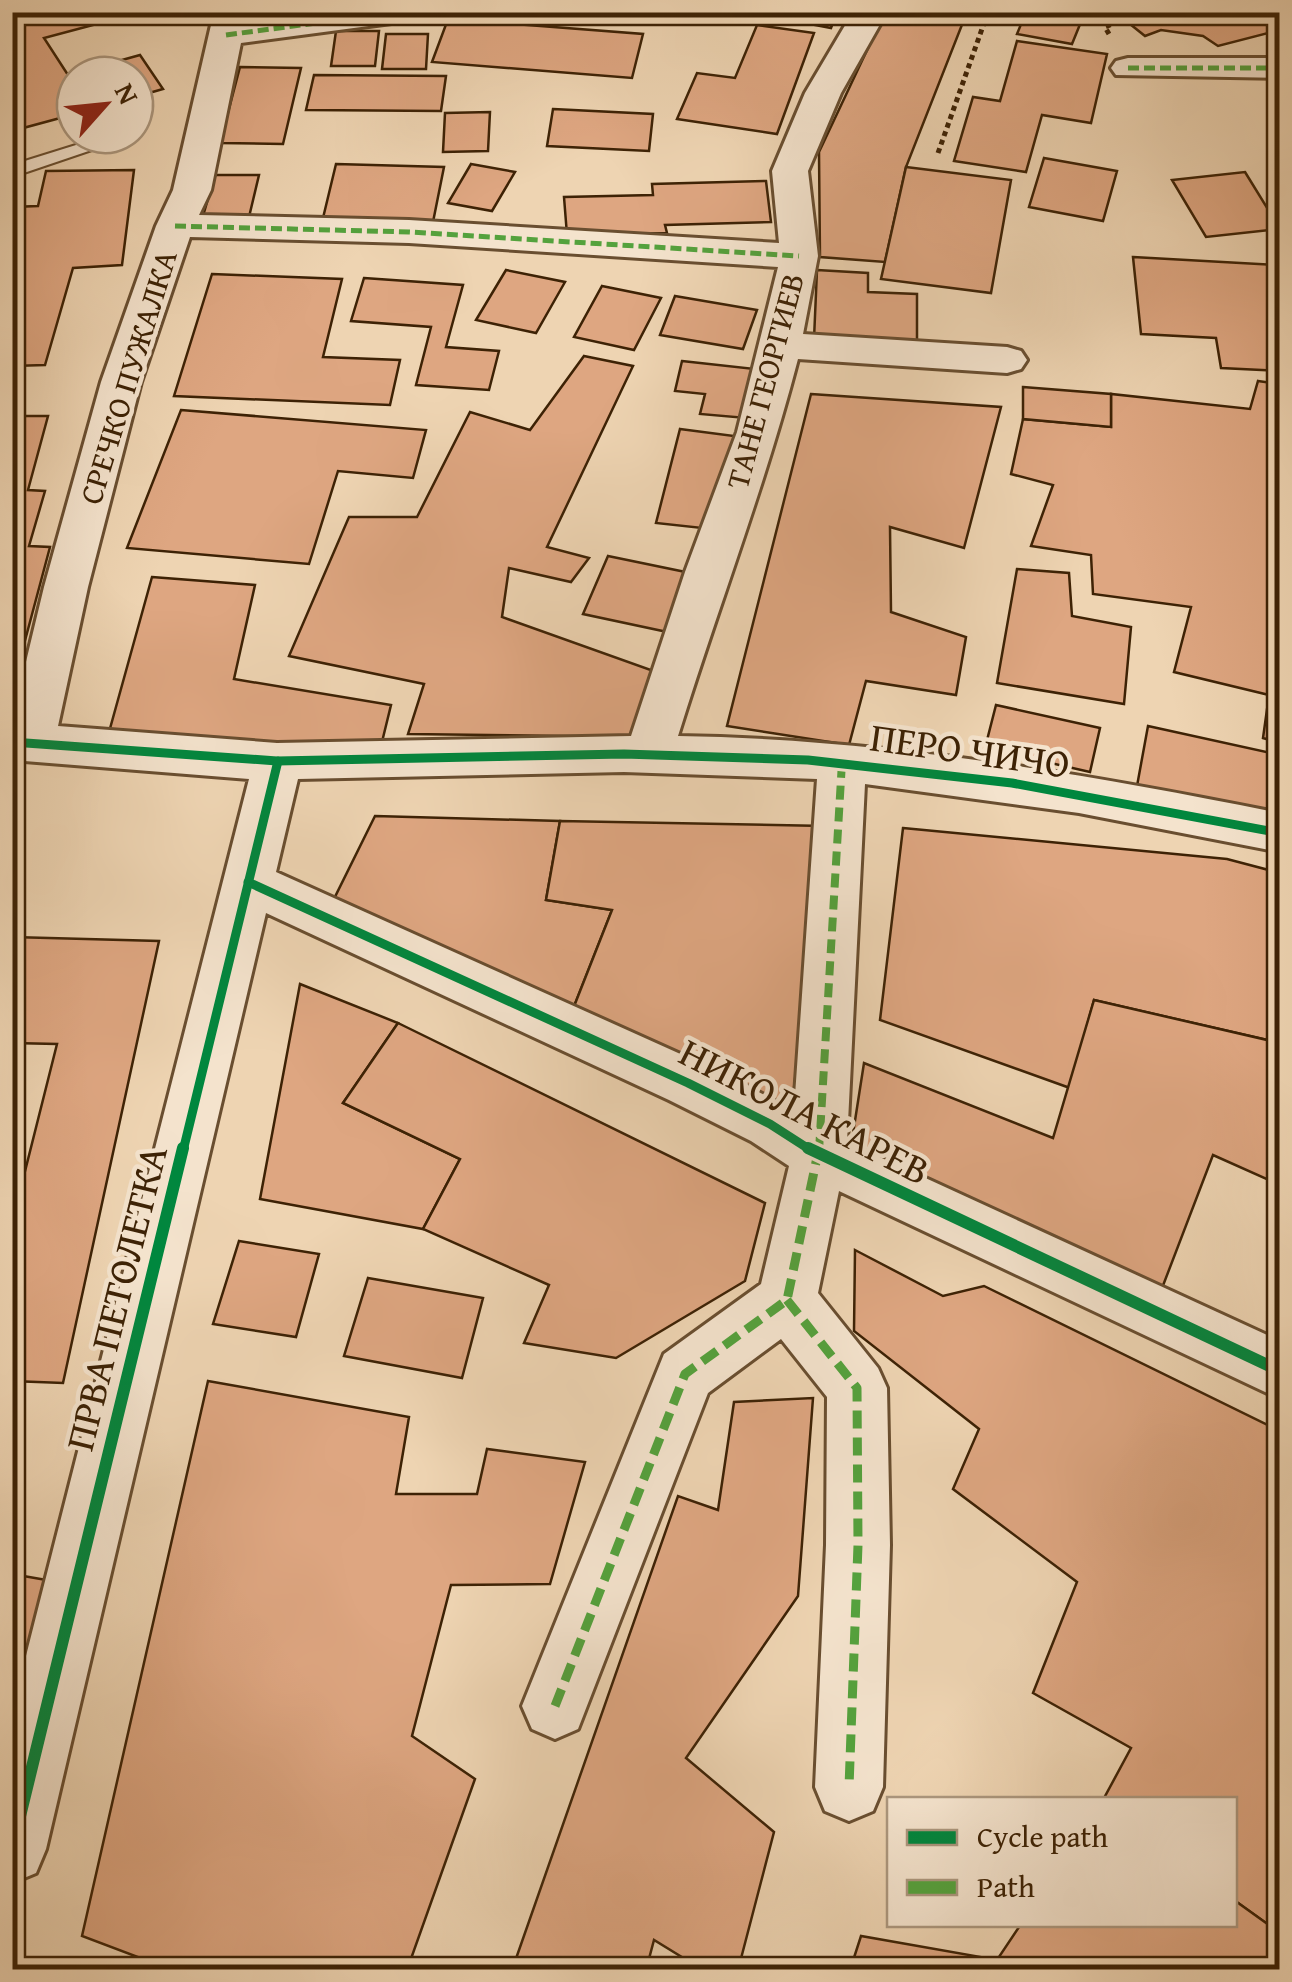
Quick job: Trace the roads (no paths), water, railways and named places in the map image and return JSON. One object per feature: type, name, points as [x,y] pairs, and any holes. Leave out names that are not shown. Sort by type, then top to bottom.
[{"type":"street","points":[[228,24],[399,12]]},
{"type":"street","name":"ТАНЕ ГЕОРГИЕВ","points":[[648,756],[706,572],[758,432],[781,344],[799,256],[790,171],[823,93],[870,12]]},
{"type":"street","name":"СРЕЧКО ПУЖАЛКА","points":[[22,743],[120,382],[175,226],[192,190],[228,24]]},
{"type":"street","points":[[1128,68],[1280,68]]},
{"type":"street","points":[[175,226],[522,238],[799,256]]},
{"type":"street","points":[[781,344],[1007,360]]},
{"type":"street","points":[[22,743],[278,761]]},
{"type":"street","name":"ПЕРО ЧИЧО","points":[[278,761],[736,756],[842,762],[1129,803],[1280,834]]},
{"type":"street","name":"ПРВА ПЕТОЛЕТКА","points":[[12,1848],[278,761]]},
{"type":"street","points":[[555,1706],[685,1374],[788,1300],[819,1154],[842,762]]},
{"type":"street","name":"НИКОЛА КАРЕВ","points":[[248,882],[688,1083],[770,1124],[819,1154],[1280,1371]]},
{"type":"street","points":[[788,1300],[856,1388],[858,1545],[849,1787]]},
{"type":"lane","points":[[12,171],[63,155]]}]
